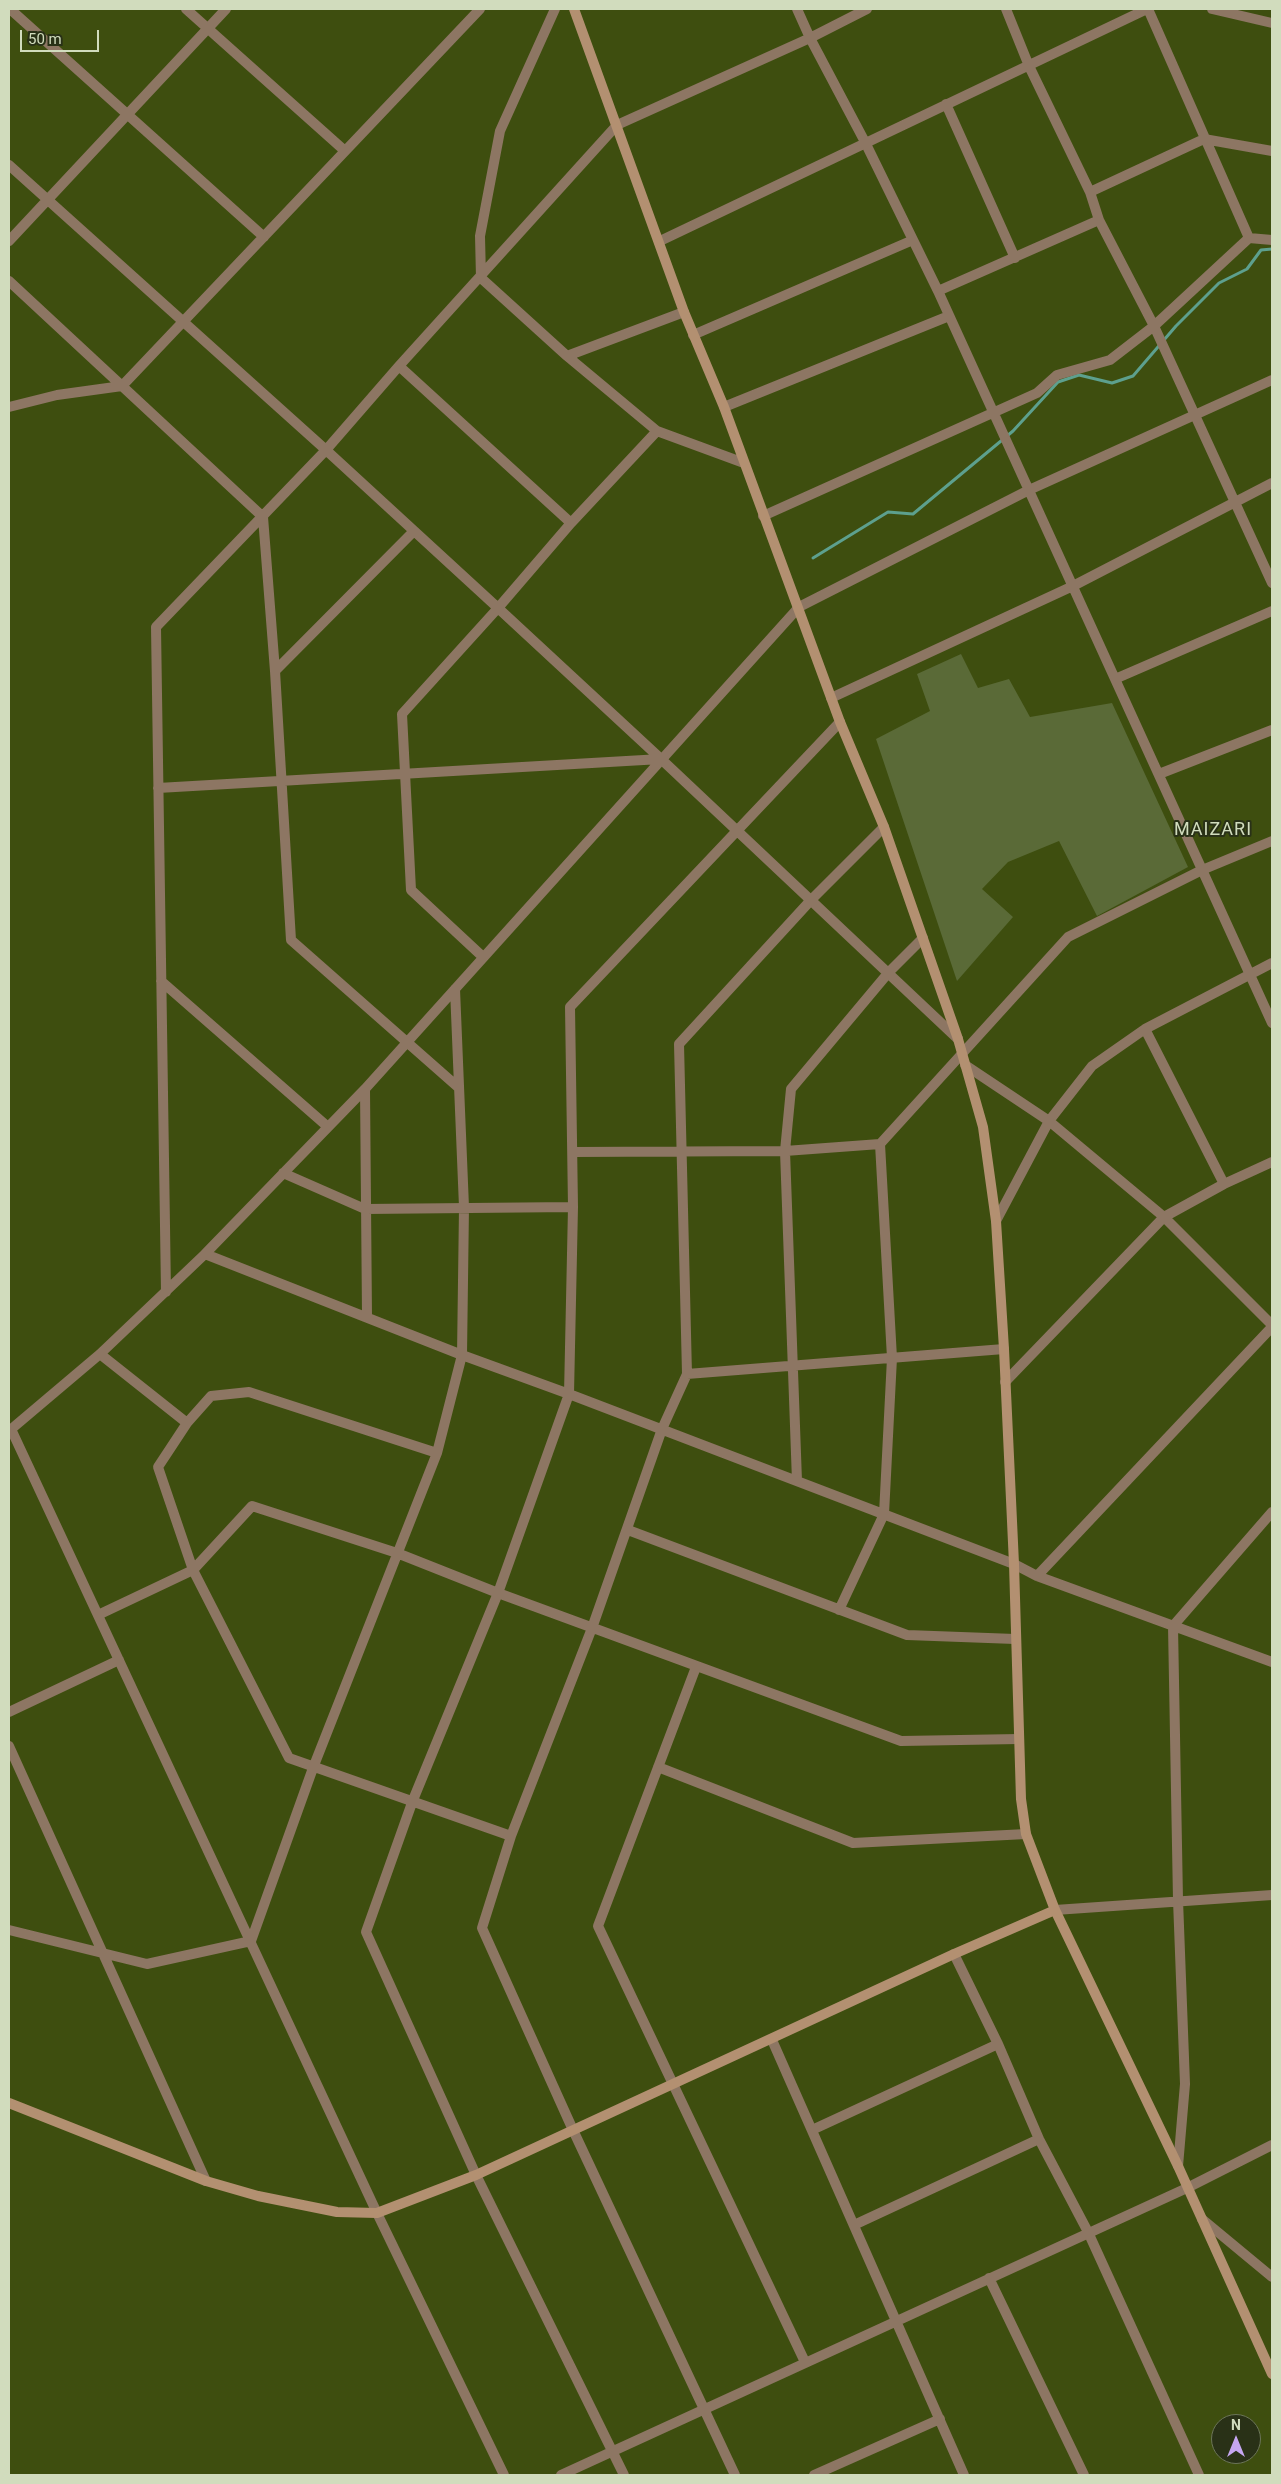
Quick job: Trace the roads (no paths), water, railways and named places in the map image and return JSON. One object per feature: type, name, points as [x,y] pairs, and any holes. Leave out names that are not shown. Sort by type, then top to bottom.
[{"type":"main road","points":[[574,9],[660,241],[684,312],[724,407],[840,722],[884,827],[962,1052],[983,1127],[996,1221],[1004,1349],[1004,1382],[1014,1564],[1018,1740],[1021,1799],[1026,1834],[1055,1910],[1178,2166],[1272,2374]]},
{"type":"main road","points":[[9,2103],[206,2181],[258,2196],[311,2208],[353,2214],[377,2213],[476,2175],[772,2040],[954,1954],[1055,1910]]},
{"type":"street","points":[[10,9],[264,237]]},
{"type":"street","points":[[186,9],[345,151]]},
{"type":"street","points":[[9,240],[226,9]]},
{"type":"street","points":[[9,407],[56,395],[122,386],[480,9]]},
{"type":"street","points":[[555,9],[500,130],[480,236],[481,278],[567,356],[657,431],[744,463]]},
{"type":"street","points":[[797,9],[938,291],[1272,1023]]},
{"type":"street","points":[[166,1292],[156,627],[326,450],[399,366],[481,278],[617,125],[810,38],[867,9]]},
{"type":"street","points":[[1006,9],[1029,66],[1090,192],[1099,220],[1154,326],[1272,583]]},
{"type":"street","points":[[660,241],[865,142],[1029,66],[1043,56],[1147,9],[1249,238]]},
{"type":"street","points":[[1212,9],[1272,23]]},
{"type":"street","points":[[946,104],[1015,258]]},
{"type":"street","points":[[1090,192],[1204,140],[1272,152]]},
{"type":"street","points":[[9,165],[326,450],[498,608],[889,972],[958,1040]]},
{"type":"street","points":[[938,291],[1099,220]]},
{"type":"street","points":[[763,516],[1037,393],[1057,375],[1110,360],[1154,326],[1249,238],[1272,240]]},
{"type":"street","points":[[693,334],[913,240]]},
{"type":"street","points":[[9,281],[263,517],[275,670],[291,940],[459,1088]]},
{"type":"street","points":[[567,356],[684,312]]},
{"type":"street","points":[[724,407],[949,316]]},
{"type":"street","points":[[399,366],[572,523]]},
{"type":"street","points":[[504,2475],[377,2213],[10,1430],[100,1354],[166,1292],[328,1128],[799,607],[1029,490],[1272,380]]},
{"type":"street","points":[[484,957],[411,890],[402,714],[572,523],[657,431]]},
{"type":"street","points":[[831,698],[1073,586],[1272,483]]},
{"type":"street","points":[[275,670],[414,531]]},
{"type":"street","points":[[1115,679],[1272,611]]},
{"type":"street","points":[[624,2475],[476,2175],[366,1932],[413,1800],[498,1593],[569,1394],[574,1207],[570,1007],[840,722]]},
{"type":"street","points":[[1159,774],[1272,730]]},
{"type":"street","points":[[158,788],[661,759]]},
{"type":"street","points":[[735,2475],[573,2130],[482,1928],[511,1836],[592,1628],[662,1430],[687,1374],[679,1044],[811,900],[884,827]]},
{"type":"street","points":[[573,1152],[682,1153],[785,1150],[880,1144],[1068,938],[1202,870],[1272,841]]},
{"type":"street","points":[[796,1481],[794,1367],[785,1150],[791,1090],[889,972],[923,938]]},
{"type":"street","points":[[996,1221],[1049,1121],[1092,1066],[1145,1029],[1272,962]]},
{"type":"street","points":[[161,981],[328,1128]]},
{"type":"street","points":[[251,1941],[313,1768],[437,1453],[462,1355],[464,1207],[455,989]]},
{"type":"street","points":[[1145,1029],[1224,1184]]},
{"type":"street","points":[[965,1065],[1049,1121],[1164,1217],[1272,1326],[1037,1576]]},
{"type":"street","points":[[365,1089],[367,1316]]},
{"type":"street","points":[[839,1610],[884,1514],[892,1358],[880,1144]]},
{"type":"street","points":[[1004,1382],[1164,1217],[1224,1184],[1272,1162]]},
{"type":"street","points":[[284,1173],[365,1209],[574,1207]]},
{"type":"street","points":[[205,1254],[367,1316],[462,1355],[1014,1564],[1037,1576],[1272,1662]]},
{"type":"street","points":[[687,1374],[1004,1349]]},
{"type":"street","points":[[100,1354],[187,1423]]},
{"type":"street","points":[[437,1453],[249,1392],[212,1396],[187,1423],[158,1467],[193,1570],[289,1758],[511,1836]]},
{"type":"street","points":[[98,1615],[193,1570],[252,1506],[397,1553],[696,1667],[901,1741],[1018,1740]]},
{"type":"street","points":[[1178,2166],[1185,2084],[1178,1900],[1173,1626],[1272,1512]]},
{"type":"street","points":[[628,1530],[907,1635],[1015,1639]]},
{"type":"street","points":[[9,1712],[119,1660]]},
{"type":"street","points":[[696,1667],[598,1926],[805,2362]]},
{"type":"street","points":[[9,1746],[206,2181]]},
{"type":"street","points":[[658,1767],[853,1842],[1026,1834]]},
{"type":"street","points":[[1055,1910],[1272,1895]]},
{"type":"street","points":[[9,1930],[147,1964],[251,1941]]},
{"type":"street","points":[[954,1954],[998,2044],[1039,2139],[1088,2232],[1199,2475]]},
{"type":"street","points":[[772,2040],[964,2475]]},
{"type":"street","points":[[812,2130],[998,2044]]},
{"type":"street","points":[[854,2225],[1039,2139]]},
{"type":"street","points":[[561,2475],[1187,2188],[1272,2145]]},
{"type":"street","points":[[1202,2219],[1272,2277]]},
{"type":"street","points":[[988,2278],[1084,2475]]},
{"type":"street","points":[[814,2475],[940,2419]]},
{"type":"waterway","points":[[813,558],[888,512],[913,514],[1013,431],[1058,382],[1079,375],[1112,383],[1133,376],[1176,326],[1219,283],[1247,269],[1261,250],[1272,249]]},
{"type":"district","name":"MAIZARI","points":[[1213,830]]}]
